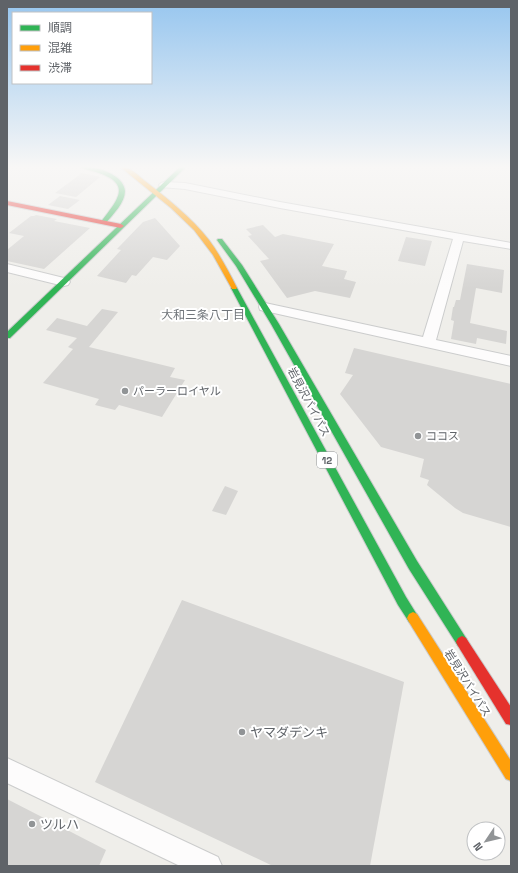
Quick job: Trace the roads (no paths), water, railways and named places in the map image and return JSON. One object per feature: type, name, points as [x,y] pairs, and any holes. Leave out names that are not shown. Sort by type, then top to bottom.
[{"type":"main road","points":[[26,207],[121,226]]},
{"type":"main road","points":[[104,222],[118,207]]},
{"type":"main road","points":[[7,336],[140,207]]},
{"type":"main road","name":"岩見沢バイパス","points":[[177,207],[216,256],[402,601],[511,774]]},
{"type":"main road","name":"岩見沢バイパス","points":[[216,235],[239,265],[265,307],[412,565],[511,719]]},
{"type":"street","points":[[290,207],[511,246]]},
{"type":"street","points":[[428,343],[459,237]]},
{"type":"street","points":[[7,268],[64,282]]},
{"type":"street","points":[[265,307],[511,361]]},
{"type":"street","points":[[7,770],[208,866]]},
{"type":"place","name":"パーラーロイヤル","points":[[125,391]]},
{"type":"place","name":"ココス","points":[[418,436]]},
{"type":"place","name":"ヤマダデンキ","points":[[242,732]]},
{"type":"place","name":"ツルハ","points":[[32,824]]},
{"type":"district","name":"大和三条八丁目","points":[[203,315]]}]
